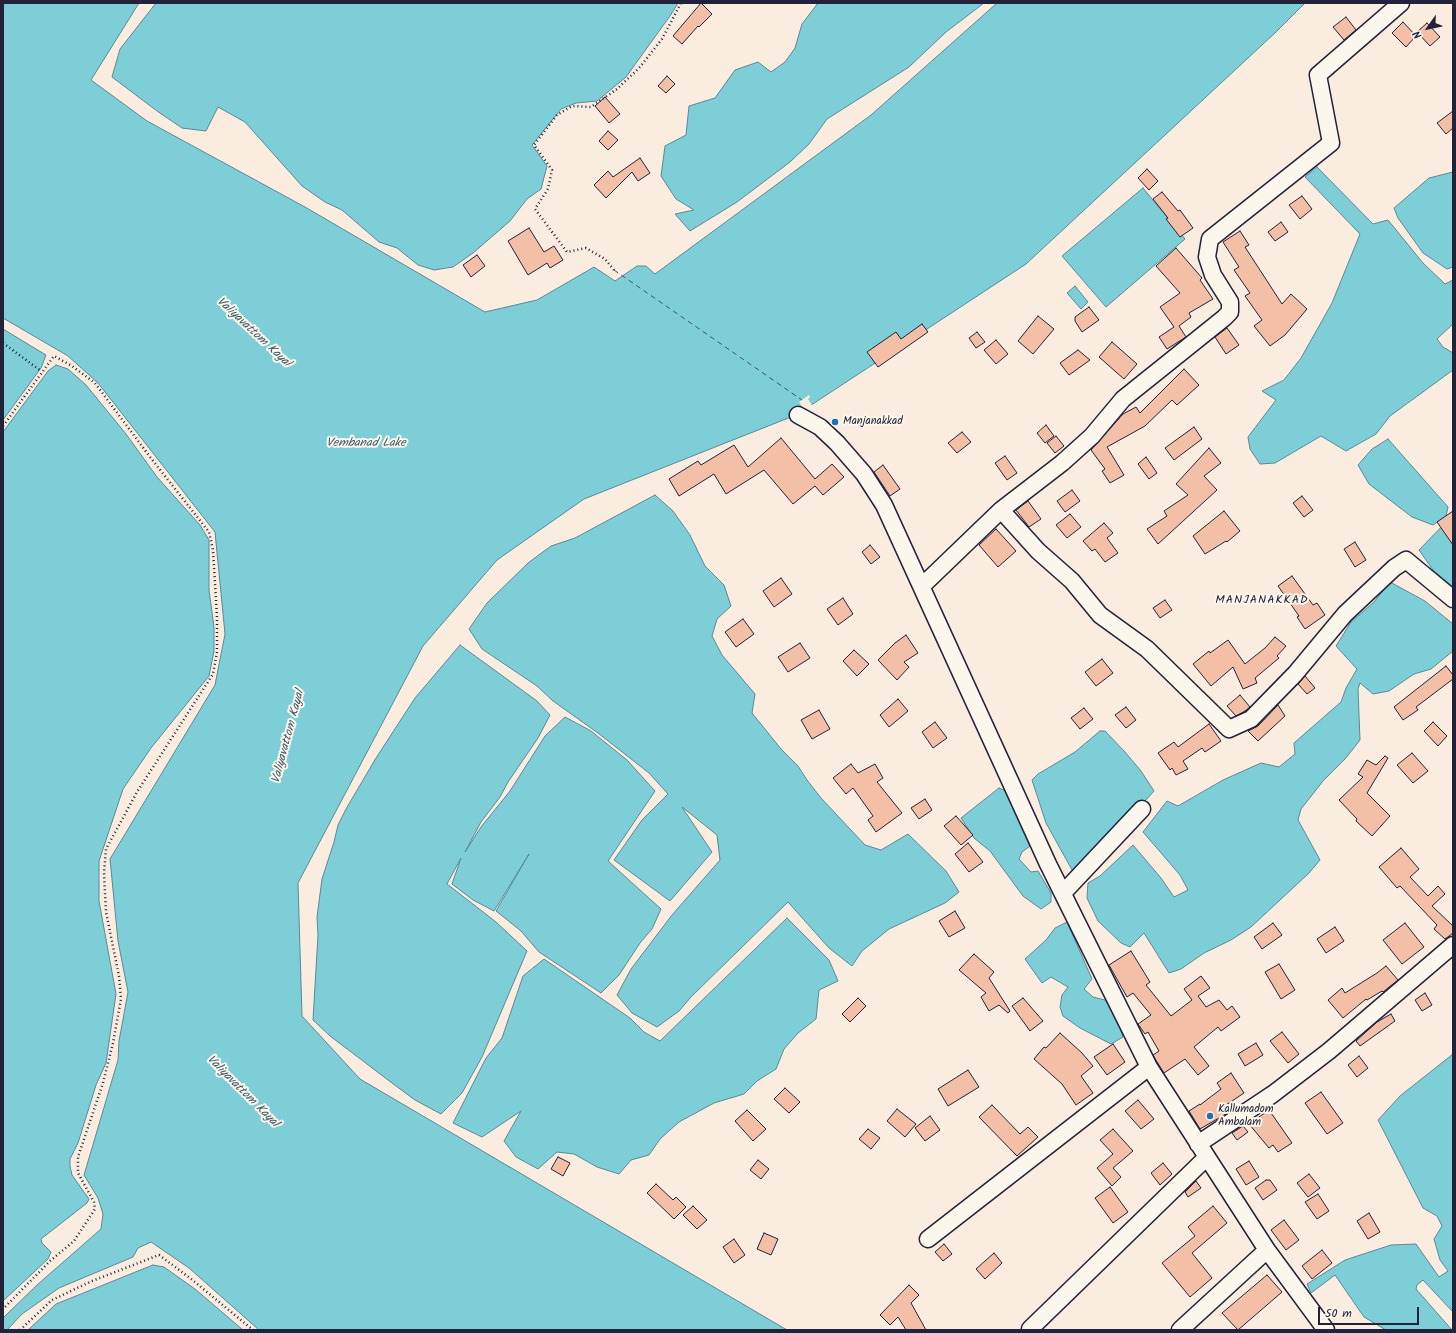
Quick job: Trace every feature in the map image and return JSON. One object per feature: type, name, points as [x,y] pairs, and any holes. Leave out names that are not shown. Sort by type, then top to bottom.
[{"type":"street","points":[[922,586],[1001,510],[1062,463],[1092,436],[1123,399],[1230,312],[1230,302],[1213,275],[1207,257],[1210,239],[1331,143],[1318,75],[1401,3]]},
{"type":"street","points":[[798,415],[820,427],[837,443],[864,474],[884,505],[1048,864],[1150,1067],[1267,1250],[1326,1330]]},
{"type":"street","points":[[1001,510],[1038,551],[1072,581],[1100,615],[1147,649],[1229,729],[1251,719],[1295,674],[1345,614],[1394,568],[1406,560],[1453,599]]},
{"type":"street","points":[[1063,893],[1142,809]]},
{"type":"street","points":[[1198,1144],[1273,1094],[1329,1052],[1453,945]]},
{"type":"street","points":[[928,1239],[1150,1067]]},
{"type":"street","points":[[1030,1329],[1207,1157]]},
{"type":"street","points":[[1180,1330],[1267,1250]]},
{"type":"path","points":[[614,270],[605,259],[586,248],[567,252],[535,209],[548,189],[552,170],[534,145],[557,115],[572,106],[591,107],[617,89],[640,67],[662,39],[681,3]]},
{"type":"path","points":[[3,342],[41,371]]},
{"type":"path","points":[[3,426],[41,371],[54,356],[72,366],[95,383],[150,457],[209,532],[214,565],[217,617],[217,652],[213,674],[137,792],[106,849],[104,873],[106,912],[119,976],[122,999],[103,1083],[78,1157],[78,1173],[94,1202],[96,1209],[74,1241],[50,1261],[3,1309]]},
{"type":"path","points":[[20,1330],[52,1300],[92,1281],[159,1255],[190,1278],[253,1330]]},
{"type":"water","name":"Vembanad Lake","points":[[3,3],[139,3],[91,80],[147,121],[305,207],[485,312],[537,300],[594,267],[615,281],[637,266],[646,266],[655,274],[871,115],[997,3],[1305,3],[1276,32],[1026,264],[796,415],[584,499],[497,560],[423,646],[298,883],[302,1016],[360,1079],[787,1330],[259,1330],[189,1268],[151,1242],[138,1248],[133,1257],[59,1288],[22,1314],[7,1330],[3,1330],[3,1318],[37,1285],[101,1229],[103,1214],[98,1198],[84,1175],[118,1060],[119,1041],[128,992],[118,941],[110,859],[215,685],[225,634],[215,532],[98,383],[68,356],[3,318]]},
{"type":"water","points":[[156,3],[678,3],[626,77],[597,101],[576,103],[561,109],[532,145],[547,166],[541,189],[527,199],[510,221],[473,253],[453,267],[434,270],[418,265],[397,248],[379,242],[342,210],[325,202],[302,186],[245,122],[218,107],[206,131],[182,128],[112,77],[120,49]]},
{"type":"water","points":[[818,3],[984,3],[946,32],[909,67],[827,119],[809,144],[790,162],[737,202],[690,231],[675,214],[694,210],[676,199],[661,176],[665,146],[686,135],[689,106],[715,98],[735,70],[758,62],[771,72],[785,62],[795,48],[802,24]]},
{"type":"water","points":[[1317,167],[1373,224],[1388,220],[1423,263],[1445,284],[1453,280],[1453,324],[1437,339],[1443,347],[1453,353],[1453,370],[1390,416],[1376,434],[1346,451],[1321,436],[1275,463],[1260,464],[1250,449],[1248,437],[1276,400],[1262,391],[1284,380],[1301,358],[1332,303],[1360,234],[1305,177]]},
{"type":"water","points":[[1453,172],[1453,267],[1447,269],[1423,253],[1398,218],[1394,208],[1429,178]]},
{"type":"water","points":[[1143,188],[1185,239],[1106,307],[1062,256]]},
{"type":"water","points":[[1075,286],[1088,302],[1081,309],[1067,293]]},
{"type":"water","points":[[3,329],[46,355],[41,368],[3,420]]},
{"type":"water","points":[[56,365],[68,369],[86,385],[126,434],[157,477],[200,525],[209,540],[209,590],[214,627],[214,651],[209,676],[151,748],[123,789],[99,861],[99,901],[116,994],[106,1063],[96,1085],[78,1143],[70,1159],[72,1175],[89,1199],[87,1203],[41,1239],[42,1243],[51,1252],[48,1259],[3,1301],[3,432],[48,371]]},
{"type":"water","points":[[1388,439],[1448,507],[1446,516],[1433,525],[1412,517],[1369,484],[1358,465],[1372,449]]},
{"type":"water","points":[[655,495],[673,511],[690,535],[705,566],[724,585],[731,606],[717,619],[712,636],[722,655],[755,694],[752,713],[781,749],[798,766],[821,798],[865,845],[881,850],[908,834],[946,871],[959,892],[945,903],[889,929],[862,951],[852,966],[829,948],[788,902],[691,997],[679,1011],[657,1027],[632,1013],[617,995],[631,969],[672,915],[720,860],[717,835],[682,807],[712,852],[670,901],[614,860],[642,820],[668,794],[649,773],[598,733],[553,701],[537,686],[482,649],[469,629],[487,603],[528,563],[551,546],[575,538]]},
{"type":"water","points":[[1453,515],[1453,587],[1433,570],[1419,550]]},
{"type":"water","points":[[1390,582],[1425,601],[1453,624],[1453,651],[1431,669],[1414,674],[1389,691],[1373,694],[1360,683],[1358,689],[1360,740],[1345,759],[1323,781],[1301,809],[1298,820],[1320,860],[1309,873],[1251,927],[1231,940],[1204,953],[1181,969],[1169,973],[1144,933],[1130,947],[1121,943],[1098,921],[1087,898],[1088,883],[1100,876],[1133,845],[1161,878],[1174,897],[1188,890],[1180,875],[1143,832],[1167,801],[1178,806],[1223,780],[1261,763],[1279,767],[1295,754],[1294,743],[1341,702],[1346,688],[1357,669],[1336,646],[1351,622],[1374,602]]},
{"type":"water","points":[[460,645],[537,701],[550,715],[538,738],[508,782],[500,797],[481,822],[465,852],[481,827],[510,791],[545,736],[565,717],[591,731],[627,760],[655,791],[608,861],[661,909],[652,929],[640,943],[619,975],[601,993],[539,952],[521,931],[496,911],[529,854],[494,911],[473,900],[452,884],[461,858],[447,884],[496,922],[527,951],[482,1057],[462,1093],[441,1114],[415,1100],[330,1036],[313,1020],[318,935],[317,917],[322,879],[338,825],[346,809],[376,758],[415,698]]},
{"type":"water","points":[[1100,731],[1105,731],[1125,752],[1141,771],[1154,791],[1076,877],[1046,823],[1032,780],[1038,774],[1075,752]]},
{"type":"water","points":[[999,788],[1006,791],[1030,846],[1022,852],[1019,859],[1031,872],[1038,871],[1051,893],[1051,902],[1041,909],[1023,896],[990,851],[974,838],[961,818]]},
{"type":"water","points":[[787,918],[829,960],[838,981],[819,990],[816,1019],[798,1033],[784,1049],[776,1069],[757,1081],[744,1094],[714,1103],[679,1122],[660,1139],[649,1155],[631,1160],[619,1174],[597,1167],[574,1154],[557,1152],[538,1169],[516,1157],[504,1141],[521,1111],[482,1137],[453,1123],[486,1058],[502,1038],[523,976],[544,959],[630,1018],[644,1032],[660,1041]]},
{"type":"water","points":[[1067,922],[1092,979],[1084,989],[1093,997],[1105,1000],[1116,1015],[1123,1037],[1111,1044],[1080,1028],[1063,1016],[1060,1007],[1062,995],[1068,987],[1051,977],[1042,983],[1025,959],[1046,940],[1055,928]]},
{"type":"water","points":[[1453,1054],[1453,1312],[1423,1280],[1417,1285],[1416,1289],[1452,1330],[1386,1330],[1364,1317],[1335,1275],[1311,1293],[1307,1284],[1345,1260],[1391,1245],[1416,1244],[1439,1277],[1448,1271],[1440,1260],[1434,1239],[1442,1226],[1437,1216],[1423,1208],[1378,1120],[1400,1096]]},
{"type":"water","points":[[153,1265],[164,1267],[195,1289],[243,1330],[28,1330],[56,1304]]},
{"type":"pier","points":[[809,395],[810,397],[808,399],[813,407],[805,412],[799,402]]},
{"type":"building","points":[[701,3],[712,14],[699,27],[698,26],[682,44],[673,36]]},
{"type":"building","points":[[1346,17],[1356,30],[1344,40],[1333,27]]},
{"type":"building","points":[[1403,22],[1416,36],[1406,47],[1392,33]]},
{"type":"building","points":[[1427,23],[1440,37],[1430,46],[1417,32]]},
{"type":"building","points":[[667,76],[675,84],[666,93],[658,86]]},
{"type":"building","points":[[605,97],[620,114],[609,123],[595,106]]},
{"type":"building","points":[[1453,111],[1453,128],[1446,134],[1437,123]]},
{"type":"building","points":[[608,131],[618,140],[608,150],[599,141]]},
{"type":"building","points":[[640,158],[650,173],[638,181],[632,172],[606,198],[594,185],[608,171],[613,177]]},
{"type":"building","points":[[1147,169],[1158,181],[1149,190],[1138,178]]},
{"type":"building","points":[[1162,192],[1178,211],[1180,210],[1193,228],[1180,237],[1166,219],[1168,218],[1153,199]]},
{"type":"building","points":[[1302,196],[1312,209],[1300,219],[1289,205]]},
{"type":"building","points":[[1281,222],[1288,232],[1275,241],[1268,232]]},
{"type":"building","points":[[529,228],[544,252],[554,246],[563,260],[550,268],[547,263],[528,275],[508,241]]},
{"type":"building","points":[[1240,231],[1249,245],[1245,247],[1282,304],[1291,294],[1307,309],[1285,335],[1270,346],[1254,326],[1262,320],[1245,296],[1250,293],[1234,270],[1239,267],[1223,242]]},
{"type":"building","points":[[1176,248],[1202,278],[1200,280],[1213,299],[1189,313],[1191,317],[1179,326],[1186,337],[1167,349],[1159,337],[1174,327],[1160,307],[1180,293],[1156,266]]},
{"type":"building","points":[[477,255],[485,266],[471,277],[463,265]]},
{"type":"building","points":[[1089,307],[1099,320],[1082,332],[1075,321],[1075,317]]},
{"type":"building","points":[[1038,316],[1054,329],[1033,354],[1018,341]]},
{"type":"building","points":[[922,324],[928,332],[878,367],[867,352],[896,332],[901,339]]},
{"type":"building","points":[[1227,328],[1239,345],[1226,354],[1215,337]]},
{"type":"building","points":[[977,332],[985,342],[976,348],[969,338]]},
{"type":"building","points":[[996,340],[1008,354],[996,364],[984,350]]},
{"type":"building","points":[[1112,342],[1137,364],[1124,379],[1099,357]]},
{"type":"building","points":[[1078,350],[1090,360],[1069,375],[1060,363]]},
{"type":"building","points":[[1184,369],[1199,385],[1177,405],[1172,400],[1145,426],[1107,447],[1124,475],[1110,483],[1102,471],[1105,469],[1091,450],[1123,414],[1136,407],[1140,413]]},
{"type":"building","points":[[1046,425],[1054,436],[1045,443],[1037,433]]},
{"type":"building","points":[[1194,427],[1202,439],[1174,460],[1165,448]]},
{"type":"building","points":[[962,432],[971,442],[957,453],[948,443]]},
{"type":"building","points":[[1056,436],[1064,446],[1055,453],[1047,443]]},
{"type":"building","points":[[781,438],[815,479],[832,464],[844,477],[823,495],[815,486],[793,504],[764,470],[726,494],[714,474],[679,496],[669,479],[698,461],[701,465],[734,445],[748,467]]},
{"type":"building","points":[[1209,448],[1221,463],[1204,476],[1217,490],[1158,544],[1147,529],[1167,516],[1164,511],[1188,495],[1176,484]]},
{"type":"building","points":[[1005,456],[1017,473],[1007,480],[995,463]]},
{"type":"building","points":[[1146,457],[1157,473],[1149,479],[1138,464]]},
{"type":"building","points":[[883,465],[900,489],[890,496],[874,472]]},
{"type":"building","points":[[1072,490],[1080,501],[1065,512],[1057,501]]},
{"type":"building","points":[[1302,496],[1313,510],[1304,517],[1293,503]]},
{"type":"building","points":[[1028,501],[1041,519],[1029,527],[1016,510]]},
{"type":"building","points":[[1224,511],[1240,531],[1227,542],[1226,541],[1205,554],[1193,536]]},
{"type":"building","points":[[1453,511],[1453,545],[1437,522]]},
{"type":"building","points":[[1070,514],[1081,527],[1067,538],[1056,525]]},
{"type":"building","points":[[1104,523],[1113,533],[1107,538],[1118,553],[1105,562],[1095,549],[1092,551],[1083,541]]},
{"type":"building","points":[[996,529],[1016,551],[998,567],[979,545]]},
{"type":"building","points":[[1355,542],[1366,560],[1355,567],[1344,549]]},
{"type":"building","points":[[870,545],[880,557],[871,564],[862,552]]},
{"type":"building","points":[[1292,576],[1313,605],[1317,603],[1325,615],[1305,629],[1297,617],[1299,616],[1278,586]]},
{"type":"building","points":[[781,578],[792,594],[774,607],[763,591]]},
{"type":"building","points":[[843,598],[853,614],[838,625],[827,609]]},
{"type":"building","points":[[1165,600],[1172,610],[1160,618],[1153,608]]},
{"type":"building","points":[[743,619],[754,634],[736,647],[725,632]]},
{"type":"building","points":[[906,635],[918,653],[904,662],[909,667],[897,680],[878,660],[895,643]]},
{"type":"building","points":[[1275,637],[1286,646],[1277,656],[1279,658],[1255,678],[1257,683],[1243,689],[1233,667],[1211,686],[1193,664],[1209,651],[1210,653],[1228,640],[1245,664],[1265,648]]},
{"type":"building","points":[[800,643],[810,658],[788,672],[778,657]]},
{"type":"building","points":[[854,650],[869,664],[857,676],[843,661]]},
{"type":"building","points":[[1102,659],[1113,673],[1096,686],[1085,672]]},
{"type":"building","points":[[1446,666],[1453,675],[1453,679],[1416,707],[1418,710],[1403,720],[1394,707]]},
{"type":"building","points":[[1305,676],[1315,688],[1307,694],[1298,684]]},
{"type":"building","points":[[1240,695],[1250,707],[1236,716],[1227,706]]},
{"type":"building","points":[[898,699],[908,711],[889,727],[880,715]]},
{"type":"building","points":[[1278,705],[1285,716],[1258,741],[1248,731],[1258,726]]},
{"type":"building","points":[[1126,707],[1136,720],[1126,728],[1115,715]]},
{"type":"building","points":[[1084,708],[1093,719],[1080,729],[1071,718]]},
{"type":"building","points":[[819,710],[830,729],[812,739],[801,720]]},
{"type":"building","points":[[935,722],[947,738],[933,748],[922,732]]},
{"type":"building","points":[[1433,722],[1447,736],[1438,746],[1424,731]]},
{"type":"building","points":[[1209,724],[1221,741],[1205,752],[1202,748],[1183,761],[1188,769],[1176,775],[1172,768],[1170,770],[1158,753],[1174,742],[1178,747]]},
{"type":"building","points":[[1412,753],[1428,771],[1413,783],[1397,765]]},
{"type":"building","points":[[1385,756],[1388,758],[1367,793],[1390,816],[1372,836],[1356,821],[1357,819],[1339,800],[1363,777],[1358,774],[1367,760],[1376,765]]},
{"type":"building","points":[[851,764],[858,773],[875,764],[883,778],[877,782],[902,813],[876,832],[868,820],[873,816],[853,788],[846,794],[833,778]]},
{"type":"building","points":[[925,799],[932,810],[919,819],[911,808]]},
{"type":"building","points":[[956,816],[973,835],[961,845],[944,826]]},
{"type":"building","points":[[968,843],[983,862],[969,872],[955,854]]},
{"type":"building","points":[[1401,848],[1419,869],[1410,877],[1428,896],[1438,886],[1445,894],[1432,906],[1453,926],[1453,933],[1445,939],[1434,929],[1437,925],[1400,886],[1397,888],[1379,867]]},
{"type":"building","points":[[955,911],[965,928],[949,937],[939,921]]},
{"type":"building","points":[[1273,923],[1282,935],[1262,949],[1254,937]]},
{"type":"building","points":[[1405,923],[1424,947],[1402,964],[1383,940]]},
{"type":"building","points":[[1335,927],[1344,941],[1326,953],[1317,939]]},
{"type":"building","points":[[1131,951],[1150,982],[1146,985],[1171,1016],[1192,1000],[1184,989],[1201,976],[1210,988],[1198,996],[1206,1007],[1219,1000],[1227,1010],[1232,1006],[1240,1017],[1221,1031],[1218,1027],[1194,1047],[1209,1066],[1198,1075],[1185,1059],[1164,1073],[1153,1055],[1159,1051],[1148,1032],[1145,1034],[1138,1024],[1151,1015],[1133,993],[1127,997],[1109,965]]},
{"type":"building","points":[[974,954],[994,972],[989,978],[1010,1011],[1008,1013],[999,1005],[989,1011],[981,997],[986,993],[959,970]]},
{"type":"building","points":[[1279,964],[1295,990],[1281,999],[1265,972]]},
{"type":"building","points":[[1386,966],[1398,980],[1383,992],[1382,991],[1367,1000],[1366,999],[1343,1018],[1328,1000],[1342,988],[1345,993]]},
{"type":"building","points":[[1425,993],[1432,1005],[1422,1011],[1415,1000]]},
{"type":"building","points":[[858,998],[866,1006],[850,1022],[842,1014]]},
{"type":"building","points":[[1023,998],[1043,1021],[1030,1031],[1012,1006]]},
{"type":"building","points":[[1391,1014],[1395,1021],[1360,1046],[1356,1041],[1377,1022]]},
{"type":"building","points":[[1282,1032],[1299,1054],[1288,1063],[1270,1041]]},
{"type":"building","points":[[1060,1033],[1082,1053],[1093,1066],[1081,1076],[1093,1093],[1076,1105],[1062,1084],[1034,1059],[1044,1047],[1046,1048]]},
{"type":"building","points":[[1256,1043],[1263,1055],[1245,1066],[1238,1054]]},
{"type":"building","points":[[1113,1044],[1125,1062],[1107,1075],[1094,1057]]},
{"type":"building","points":[[1359,1056],[1368,1068],[1357,1077],[1348,1065]]},
{"type":"building","points":[[968,1070],[979,1087],[948,1106],[938,1089]]},
{"type":"building","points":[[1231,1073],[1244,1093],[1226,1105],[1231,1111],[1200,1129],[1189,1111],[1200,1105],[1221,1089],[1217,1083]]},
{"type":"building","points":[[785,1088],[800,1102],[789,1113],[774,1099]]},
{"type":"building","points":[[1321,1092],[1343,1123],[1327,1134],[1305,1103]]},
{"type":"building","points":[[1138,1100],[1154,1119],[1141,1129],[1125,1111]]},
{"type":"building","points":[[992,1105],[1020,1134],[1028,1127],[1038,1137],[1017,1156],[979,1117]]},
{"type":"building","points":[[897,1109],[916,1124],[905,1137],[887,1121]]},
{"type":"building","points":[[747,1110],[766,1129],[753,1141],[735,1121]]},
{"type":"building","points":[[1269,1110],[1292,1143],[1278,1152],[1273,1145],[1269,1148],[1249,1124]]},
{"type":"building","points":[[930,1116],[940,1130],[925,1141],[915,1128]]},
{"type":"building","points":[[1243,1126],[1248,1132],[1237,1140],[1232,1133]]},
{"type":"building","points":[[868,1129],[880,1138],[871,1149],[859,1139]]},
{"type":"building","points":[[1113,1129],[1133,1151],[1113,1168],[1121,1177],[1112,1186],[1097,1168],[1113,1154],[1100,1140]]},
{"type":"building","points":[[558,1157],[570,1163],[563,1176],[551,1169]]},
{"type":"building","points":[[758,1160],[769,1169],[761,1179],[750,1170]]},
{"type":"building","points":[[1249,1161],[1259,1177],[1246,1185],[1236,1169]]},
{"type":"building","points":[[1163,1163],[1172,1174],[1160,1185],[1151,1173]]},
{"type":"building","points":[[1309,1174],[1320,1188],[1308,1197],[1297,1183]]},
{"type":"building","points":[[1266,1180],[1270,1180],[1277,1190],[1263,1200],[1255,1188]]},
{"type":"building","points":[[1196,1181],[1201,1188],[1188,1197],[1185,1192]]},
{"type":"building","points":[[656,1184],[673,1200],[676,1197],[686,1207],[674,1219],[647,1193]]},
{"type":"building","points":[[1110,1187],[1128,1212],[1113,1223],[1095,1198]]},
{"type":"building","points":[[1318,1194],[1329,1211],[1317,1219],[1305,1202]]},
{"type":"building","points":[[693,1206],[707,1220],[697,1229],[683,1215]]},
{"type":"building","points":[[1213,1206],[1227,1223],[1192,1253],[1212,1278],[1190,1297],[1162,1263],[1195,1236],[1188,1227]]},
{"type":"building","points":[[1369,1213],[1380,1232],[1368,1239],[1357,1221]]},
{"type":"building","points":[[1284,1220],[1299,1240],[1286,1250],[1271,1230]]},
{"type":"building","points":[[764,1233],[778,1239],[771,1255],[757,1249]]},
{"type":"building","points":[[734,1239],[745,1255],[734,1263],[723,1247]]},
{"type":"building","points":[[944,1244],[952,1254],[943,1261],[935,1252]]},
{"type":"building","points":[[1322,1250],[1332,1263],[1312,1279],[1302,1266]]},
{"type":"building","points":[[994,1253],[1002,1263],[985,1279],[976,1269]]},
{"type":"building","points":[[1267,1275],[1282,1292],[1238,1330],[1222,1313]]},
{"type":"building","points":[[909,1285],[919,1295],[911,1303],[926,1330],[906,1330],[898,1317],[890,1325],[880,1315]]},
{"type":"ferry route","points":[[614,270],[802,400]]},
{"type":"place","name":"Manjanakkad","points":[[835,422]]},
{"type":"place","name":"Kallumadom Ambalam","points":[[1210,1116]]},
{"type":"district","name":"MANJANAKKAD","points":[[1262,601]]},
{"type":"water label","name":"Valiyavattom Kayal","points":[[253,333]]},
{"type":"water label","name":"Valiyavattom Kayal","points":[[289,737]]},
{"type":"water label","name":"Valiyavattom Kayal","points":[[242,1092]]}]
